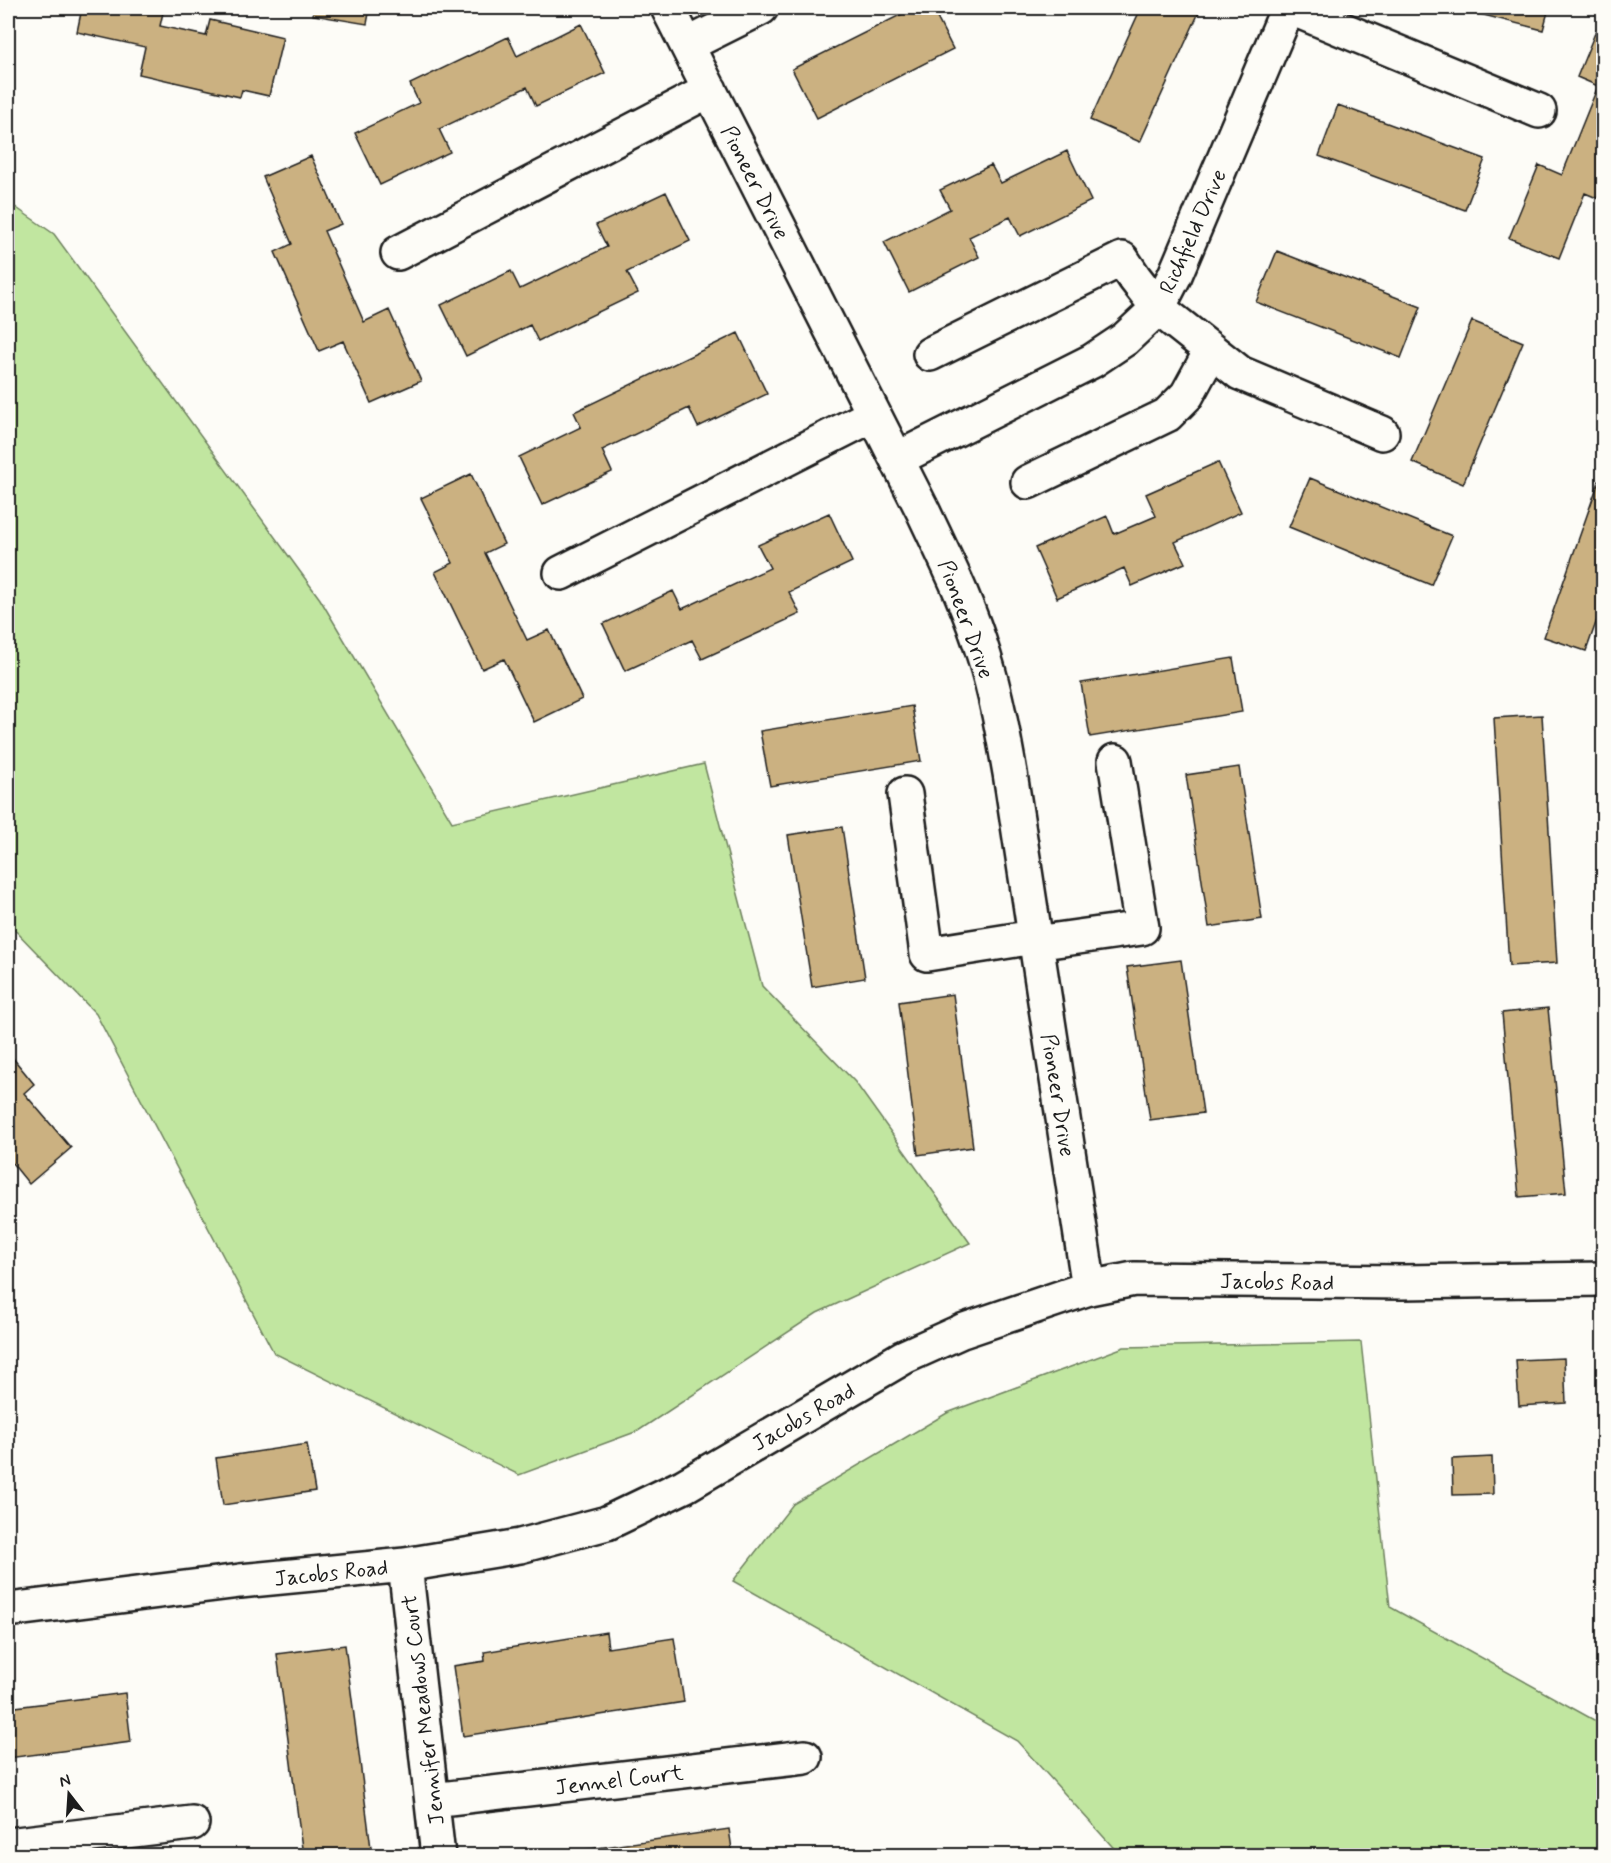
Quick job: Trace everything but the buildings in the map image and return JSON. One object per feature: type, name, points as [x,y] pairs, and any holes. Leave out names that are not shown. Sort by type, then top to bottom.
[{"type":"street","name":"Pioneer Drive","points":[[668,8],[897,459],[956,581],[984,655],[999,713],[1089,1288]]},
{"type":"street","points":[[687,45],[761,8]]},
{"type":"street","points":[[1290,8],[1539,111]]},
{"type":"street","name":"Richfield Drive","points":[[897,459],[1092,361],[1125,339],[1158,308],[1175,275],[1290,8]]},
{"type":"street","points":[[398,253],[710,90]]},
{"type":"street","points":[[930,354],[1122,259],[1158,308],[1240,373],[1382,433]]},
{"type":"street","points":[[1028,482],[1167,414],[1187,395],[1211,351]]},
{"type":"street","points":[[561,573],[873,415]]},
{"type":"street","points":[[905,794],[927,954],[1142,928],[1115,760]]},
{"type":"street","name":"Jacobs Road","points":[[8,1610],[240,1581],[405,1565],[520,1546],[607,1523],[684,1486],[904,1357],[962,1330],[1089,1288],[1134,1279],[1402,1282],[1604,1279]]},
{"type":"street","name":"Jennifer Meadows Court","points":[[405,1565],[438,1856]]},
{"type":"street","name":"Jennel Court","points":[[432,1800],[805,1757]]},
{"type":"street","points":[[8,1845],[192,1823]]},
{"type":"green space","points":[[8,202],[54,234],[320,599],[452,822],[704,764],[762,986],[855,1082],[970,1243],[817,1313],[638,1431],[519,1475],[274,1353],[96,1014],[8,923]]},
{"type":"green space","points":[[1361,1342],[1390,1607],[1603,1725],[1603,1855],[1120,1855],[1017,1741],[733,1581],[793,1504],[947,1413],[1124,1347]]}]
